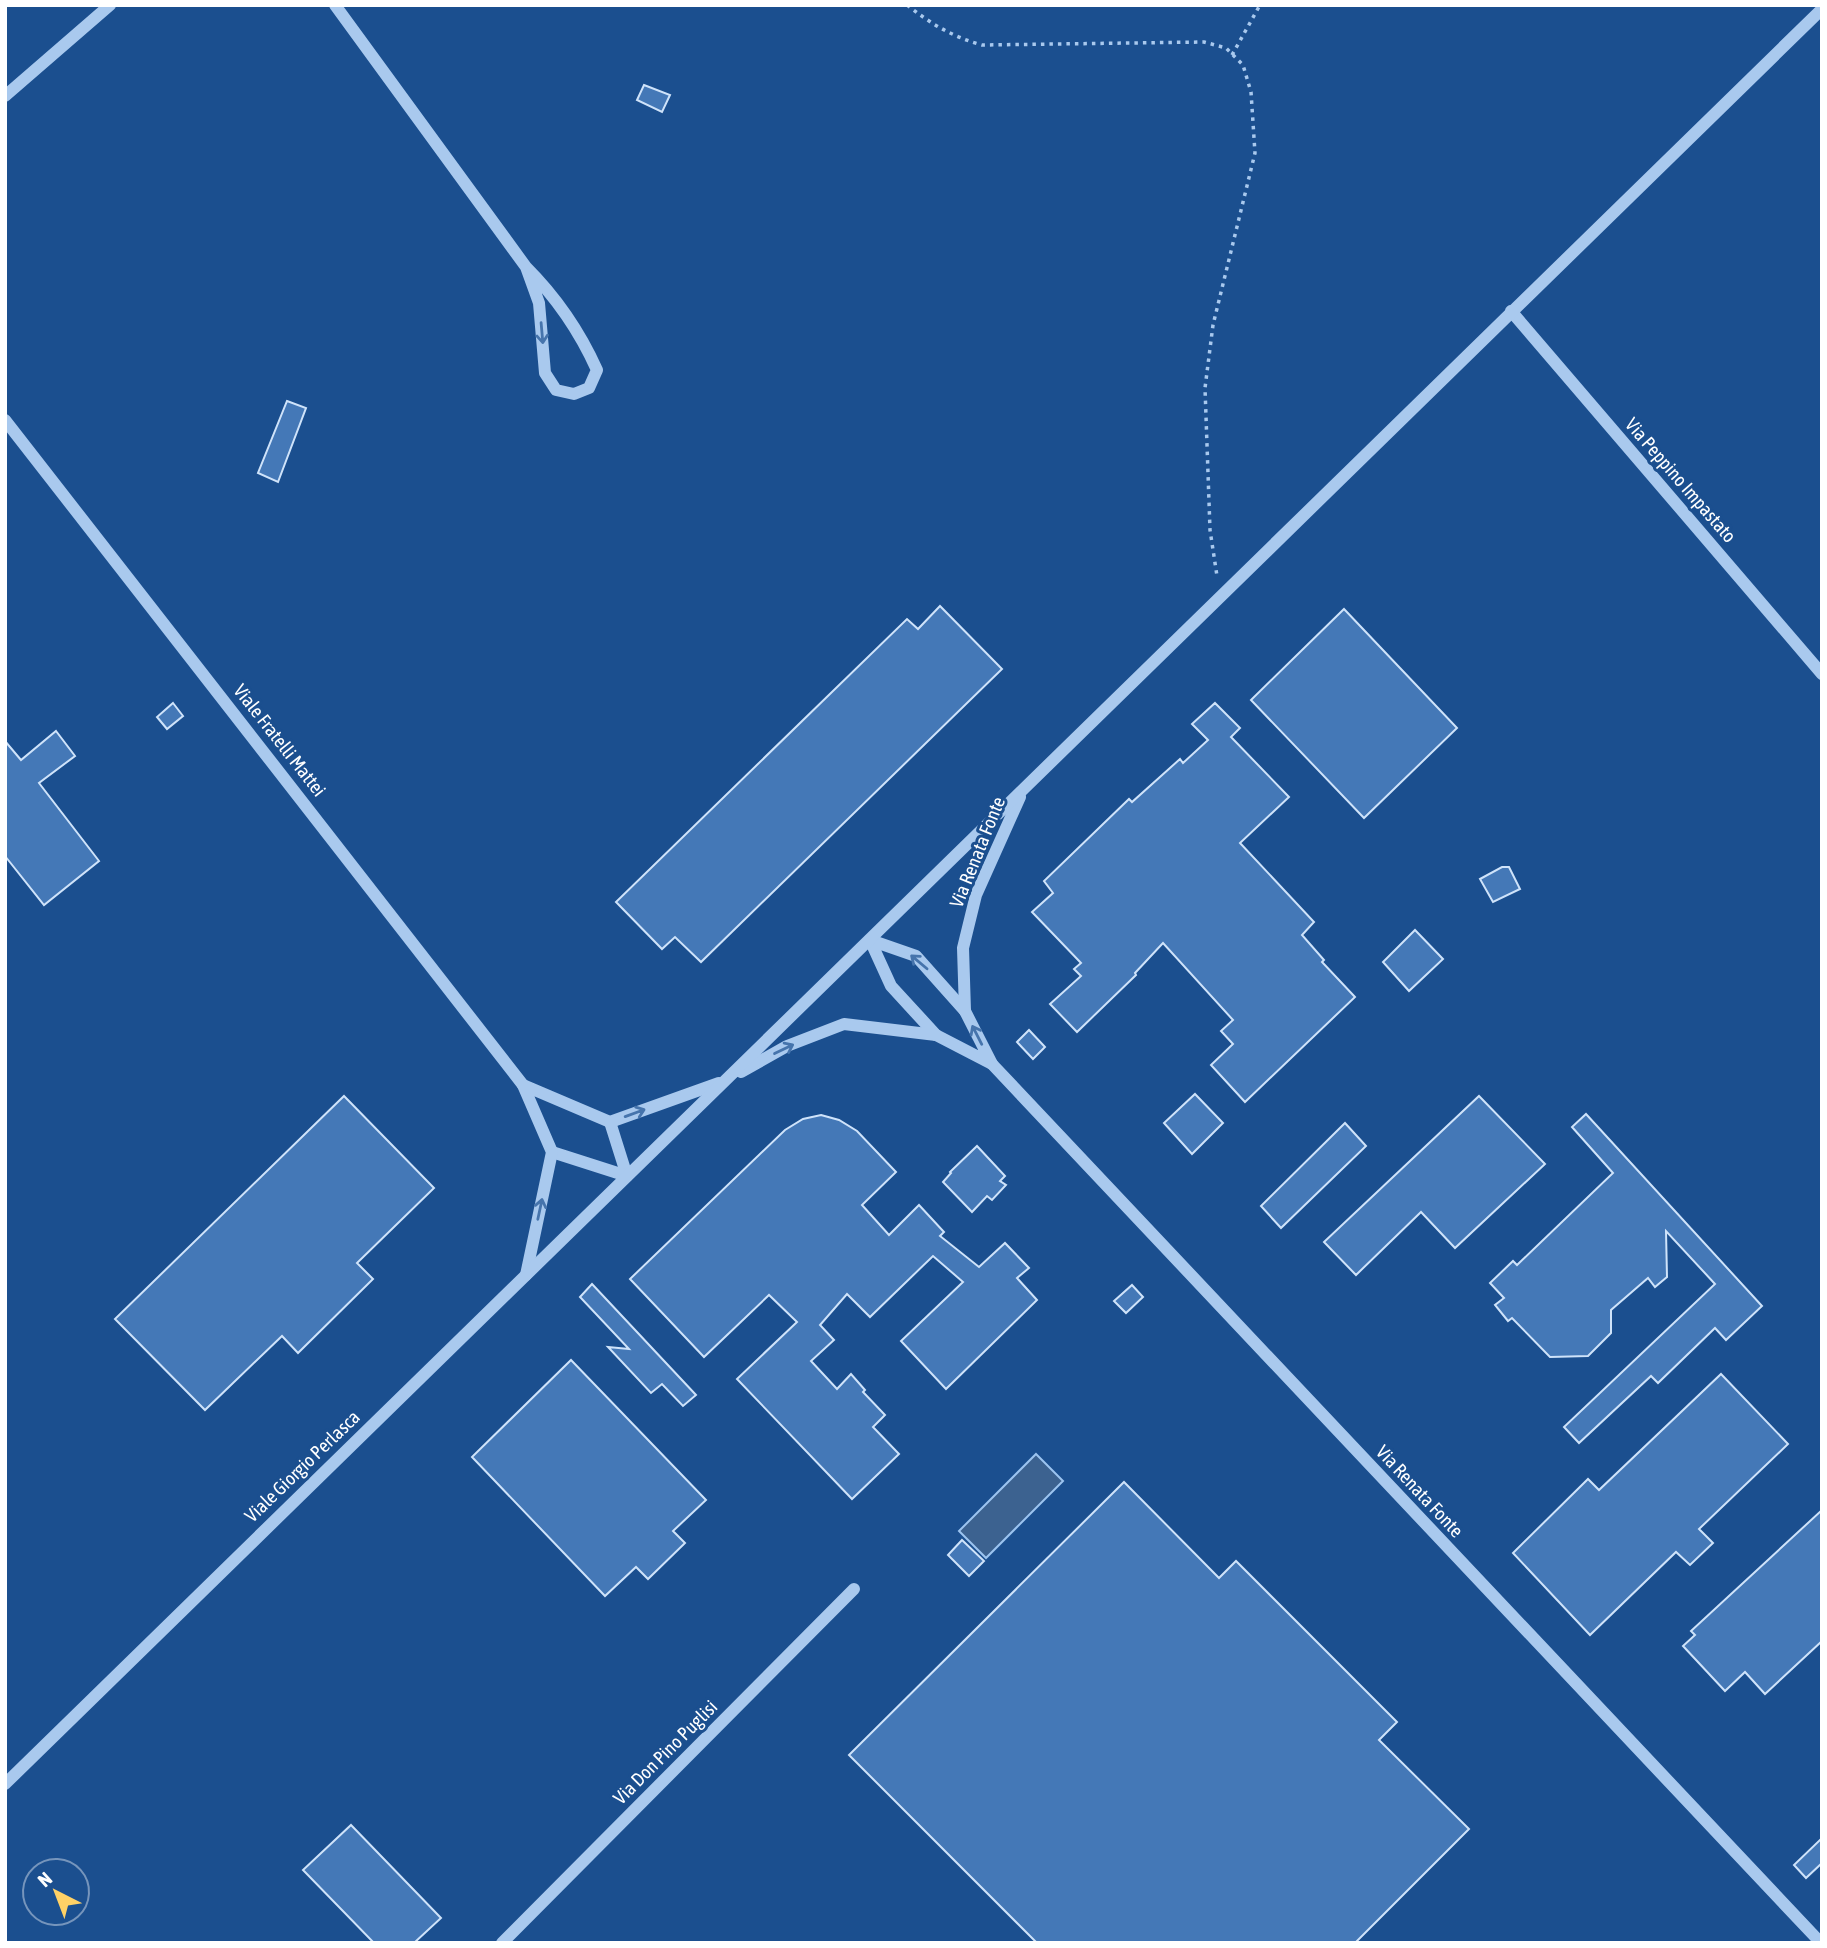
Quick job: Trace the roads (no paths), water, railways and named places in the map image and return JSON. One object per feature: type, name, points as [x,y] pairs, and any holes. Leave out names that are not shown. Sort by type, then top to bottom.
[{"type":"street","points":[[5,96],[110,5]]},
{"type":"street","points":[[335,5],[526,267],[554,296],[587,347],[597,370],[589,388],[574,394],[555,390],[545,373],[539,303],[526,267]]},
{"type":"street","points":[[627,1176],[610,1122],[724,1081],[1822,9]]},
{"type":"street","name":"Via Peppino Impastato","points":[[1511,311],[1822,674]]},
{"type":"street","name":"Viale Fratelli Mattei","points":[[5,420],[523,1085],[552,1152]]},
{"type":"street","name":"Via Renata Fonte","points":[[965,1011],[963,948],[976,895],[1022,791]]},
{"type":"street","name":"Via Renata Fonte","points":[[870,940],[916,956],[965,1011],[992,1064],[1821,1943]]},
{"type":"street","name":"Via Renata Fonte","points":[[870,940],[891,986],[936,1035],[992,1064]]},
{"type":"street","name":"Via Renata Fonte","points":[[724,1081],[787,1046],[844,1024],[936,1035]]},
{"type":"street","name":"Viale Giorgio Perlasca","points":[[5,1784],[724,1081]]},
{"type":"street","name":"Viale Fratelli Mattei","points":[[523,1085],[610,1122]]},
{"type":"street","points":[[526,1275],[552,1152],[627,1176]]},
{"type":"street","name":"Via Don Pino Puglisi","points":[[502,1943],[854,1589]]},
{"type":"water","points":[[1036,1454],[1063,1481],[986,1558],[959,1531]]}]
